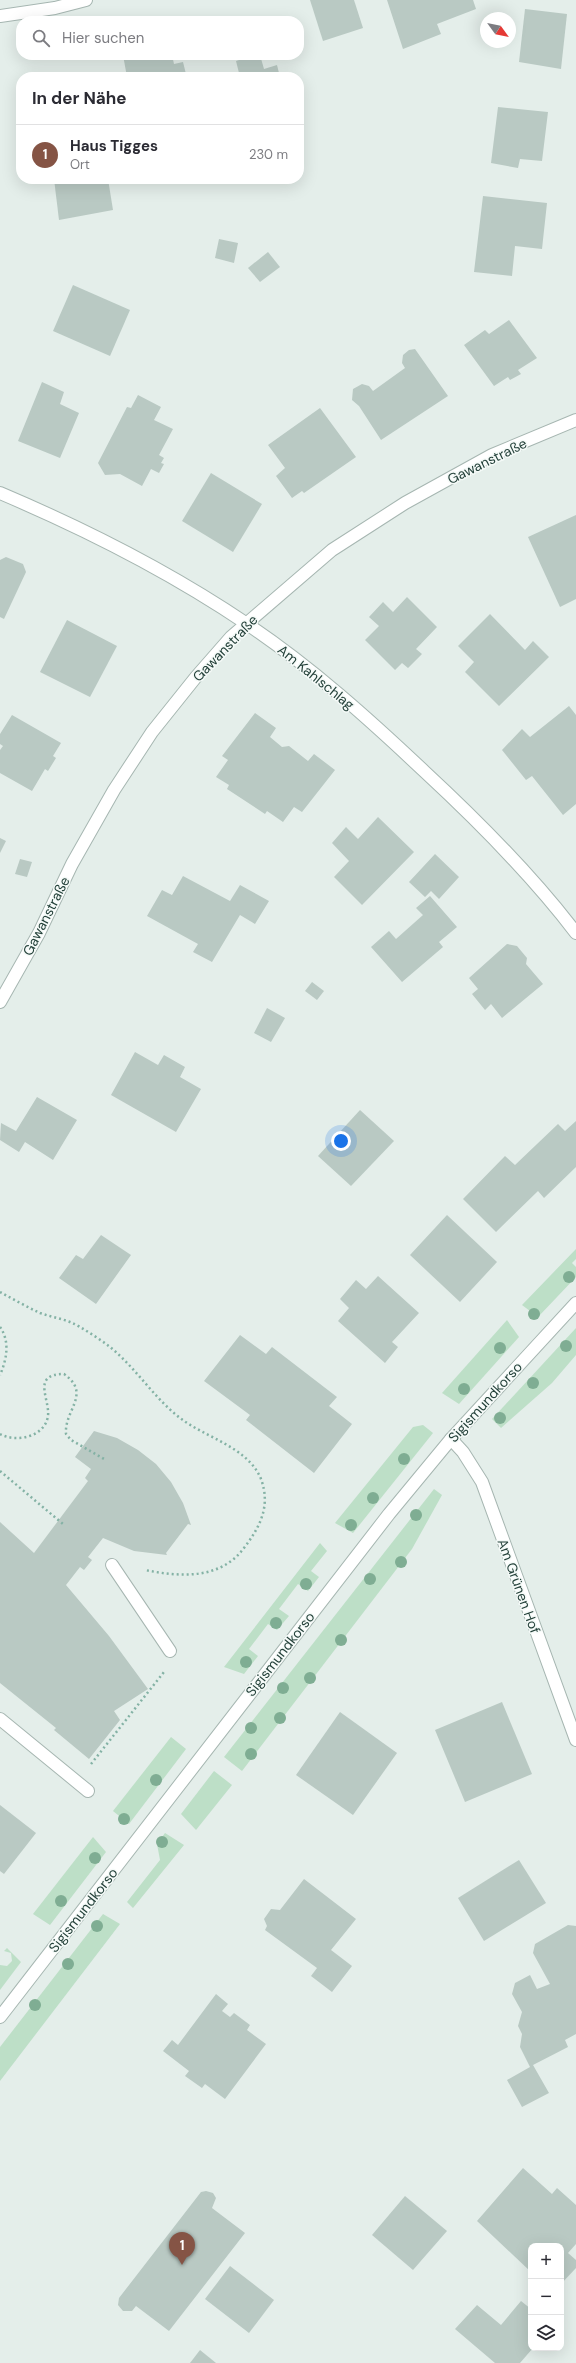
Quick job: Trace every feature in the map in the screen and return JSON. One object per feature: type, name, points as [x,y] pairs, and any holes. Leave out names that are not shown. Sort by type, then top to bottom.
[{"type":"street","points":[[0,16],[55,8],[86,0]]},
{"type":"street","name":"Gawanstraße","points":[[0,1002],[39,933],[72,864],[114,790],[152,732],[196,677],[246,623],[332,550],[405,503],[492,455],[576,420]]},
{"type":"street","name":"Am Kahlschlag","points":[[0,493],[52,515],[145,563],[246,623],[331,688],[446,791],[520,865],[576,933]]},
{"type":"street","name":"Sigismundkorso","points":[[0,2017],[389,1514],[451,1439],[576,1303]]},
{"type":"street","name":"Am Grünen Hof","points":[[451,1439],[463,1452],[482,1482],[576,1740]]},
{"type":"street","points":[[112,1565],[170,1651]]},
{"type":"street","points":[[0,1719],[88,1791]]},
{"type":"path","points":[[0,1292],[40,1312],[61,1317],[110,1347],[153,1394],[180,1418],[251,1462],[261,1479],[265,1498],[263,1519],[240,1554],[225,1567],[210,1573],[172,1576],[112,1565]]},
{"type":"path","points":[[0,1327],[6,1336],[6,1350],[0,1375]]},
{"type":"path","points":[[0,1434],[15,1438],[27,1438],[42,1426],[48,1416],[44,1386],[48,1378],[55,1374],[64,1374],[74,1384],[77,1395],[68,1417],[66,1434],[70,1440],[106,1460]]},
{"type":"path","points":[[0,1471],[63,1524]]},
{"type":"path","points":[[89,1767],[172,1662],[170,1651]]},
{"type":"green space","points":[[576,1249],[576,1259],[572,1263],[576,1267],[576,1277],[538,1317],[522,1305]]},
{"type":"green space","points":[[507,1320],[519,1337],[459,1404],[442,1393]]},
{"type":"green space","points":[[576,1328],[576,1355],[552,1383],[501,1428],[492,1419]]},
{"type":"green space","points":[[423,1425],[433,1433],[353,1533],[335,1523],[413,1427]]},
{"type":"green space","points":[[434,1489],[442,1495],[412,1549],[242,1771],[224,1757]]},
{"type":"green space","points":[[320,1543],[327,1551],[311,1571],[319,1577],[308,1591],[298,1584],[279,1609],[289,1616],[277,1630],[268,1624],[249,1649],[258,1656],[244,1674],[224,1667]]},
{"type":"green space","points":[[171,1737],[186,1749],[129,1824],[113,1811]]},
{"type":"green space","points":[[214,1771],[232,1785],[196,1830],[181,1814]]},
{"type":"green space","points":[[165,1833],[184,1845],[133,1908],[127,1902],[160,1860],[157,1844]]},
{"type":"green space","points":[[93,1837],[106,1852],[50,1925],[33,1914]]},
{"type":"green space","points":[[103,1914],[120,1924],[0,2081],[0,2047]]},
{"type":"green space","points":[[7,1948],[21,1962],[0,1990],[0,1965],[7,1966],[12,1961],[11,1953],[4,1951]]},
{"type":"building","points":[[310,0],[354,0],[363,28],[323,41]]},
{"type":"building","points":[[387,0],[473,0],[476,9],[437,24],[441,34],[403,49]]},
{"type":"building","points":[[525,9],[567,14],[561,69],[519,62]]},
{"type":"building","points":[[124,60],[173,60],[174,64],[183,62],[186,72],[126,72]]},
{"type":"building","points":[[261,60],[264,69],[277,65],[279,72],[239,72],[236,61]]},
{"type":"building","points":[[498,107],[548,112],[542,161],[520,159],[518,168],[491,163]]},
{"type":"building","points":[[55,184],[109,184],[113,210],[59,220]]},
{"type":"building","points":[[483,196],[547,203],[542,249],[515,246],[512,276],[474,272]]},
{"type":"building","points":[[219,239],[238,243],[234,263],[215,258]]},
{"type":"building","points":[[268,252],[280,267],[260,282],[248,268]]},
{"type":"building","points":[[73,285],[130,310],[110,356],[53,331]]},
{"type":"building","points":[[509,320],[537,358],[518,370],[521,374],[510,380],[508,377],[494,386],[464,345],[485,330],[489,334]]},
{"type":"building","points":[[415,349],[448,396],[381,440],[359,406],[352,400],[353,389],[362,384],[369,386],[373,391],[405,368],[402,363],[403,355],[409,350]]},
{"type":"building","points":[[42,382],[64,392],[60,404],[79,413],[60,458],[18,441]]},
{"type":"building","points":[[138,395],[161,407],[154,420],[173,429],[159,455],[164,458],[161,463],[164,464],[159,473],[151,469],[142,486],[120,474],[105,475],[98,463],[127,407],[131,408]]},
{"type":"building","points":[[320,408],[356,457],[304,493],[302,491],[292,498],[276,476],[285,468],[268,445]]},
{"type":"building","points":[[211,473],[262,504],[233,552],[182,521]]},
{"type":"building","points":[[576,515],[576,599],[560,607],[528,537]]},
{"type":"building","points":[[6,557],[23,564],[26,572],[4,619],[0,617],[0,560]]},
{"type":"building","points":[[407,597],[437,627],[416,649],[422,654],[408,668],[402,663],[395,670],[365,640],[379,626],[369,617],[383,602],[393,612]]},
{"type":"building","points":[[490,614],[525,650],[533,641],[549,657],[499,706],[465,672],[474,662],[458,646]]},
{"type":"building","points":[[67,620],[117,646],[90,697],[40,672]]},
{"type":"building","points":[[569,706],[576,715],[576,804],[563,815],[532,776],[526,780],[502,750],[522,729],[530,737]]},
{"type":"building","points":[[255,713],[276,728],[270,737],[282,747],[289,746],[308,761],[314,754],[335,770],[302,812],[294,807],[283,822],[267,811],[265,814],[227,789],[229,785],[216,777],[228,760],[222,756]]},
{"type":"building","points":[[12,715],[61,743],[53,756],[56,758],[48,771],[45,769],[32,791],[0,773],[0,750],[3,746],[0,744],[0,734]]},
{"type":"building","points":[[378,817],[414,852],[362,905],[334,877],[349,861],[332,843],[346,827],[358,839]]},
{"type":"building","points":[[0,838],[6,841],[0,853]]},
{"type":"building","points":[[435,854],[459,877],[439,899],[431,891],[425,897],[409,882]]},
{"type":"building","points":[[20,859],[32,862],[27,877],[15,874]]},
{"type":"building","points":[[183,876],[230,901],[240,885],[269,901],[255,924],[240,915],[212,962],[193,952],[198,944],[147,916],[162,890],[172,895]]},
{"type":"building","points":[[430,896],[457,927],[439,942],[443,947],[402,982],[371,947],[389,931],[396,939],[423,915],[416,908]]},
{"type":"building","points":[[507,944],[517,946],[527,958],[526,964],[543,984],[502,1018],[491,1004],[485,1010],[472,994],[478,989],[469,978]]},
{"type":"building","points":[[312,982],[324,991],[317,1000],[305,991]]},
{"type":"building","points":[[267,1008],[285,1018],[271,1042],[254,1033]]},
{"type":"building","points":[[135,1052],[158,1065],[164,1055],[185,1067],[180,1077],[201,1089],[176,1132],[111,1095]]},
{"type":"building","points":[[37,1097],[77,1120],[53,1160],[25,1142],[19,1152],[0,1140],[1,1123],[16,1131]]},
{"type":"building","points":[[360,1110],[394,1141],[351,1186],[318,1156]]},
{"type":"building","points":[[576,1121],[576,1167],[544,1198],[538,1191],[496,1232],[463,1199],[505,1156],[515,1165],[558,1124],[565,1131]]},
{"type":"building","points":[[447,1215],[497,1262],[460,1302],[410,1255]]},
{"type":"building","points":[[101,1235],[131,1255],[96,1304],[59,1278],[76,1255],[83,1259]]},
{"type":"building","points":[[378,1276],[419,1313],[392,1342],[398,1347],[385,1363],[338,1321],[349,1308],[340,1299],[356,1280],[366,1289]]},
{"type":"building","points":[[240,1335],[266,1354],[272,1347],[337,1397],[329,1406],[352,1424],[314,1473],[246,1420],[250,1415],[204,1381]]},
{"type":"building","points":[[94,1431],[117,1438],[138,1450],[156,1464],[171,1482],[183,1503],[191,1525],[188,1524],[166,1553],[167,1555],[134,1551],[103,1538],[88,1557],[92,1560],[84,1570],[80,1567],[66,1585],[109,1636],[148,1689],[114,1711],[120,1720],[89,1759],[54,1730],[56,1728],[0,1683],[0,1522],[34,1553],[88,1481],[85,1478],[91,1469],[75,1457]]},
{"type":"building","points":[[502,1702],[532,1774],[465,1802],[435,1730]]},
{"type":"building","points":[[340,1712],[397,1753],[353,1815],[296,1775]]},
{"type":"building","points":[[0,1805],[36,1833],[4,1874],[0,1871]]},
{"type":"building","points":[[519,1860],[546,1903],[484,1941],[458,1898]]},
{"type":"building","points":[[304,1879],[356,1919],[331,1950],[352,1966],[332,1992],[311,1976],[317,1968],[265,1930],[267,1926],[264,1919],[271,1909],[280,1910]]},
{"type":"building","points":[[568,1925],[576,1926],[576,2034],[565,2040],[568,2047],[533,2065],[549,2093],[522,2107],[507,2080],[530,2067],[520,2047],[522,2034],[518,2026],[522,2012],[512,1994],[515,1983],[530,1975],[537,1989],[550,1984],[533,1953],[535,1944]]},
{"type":"building","points":[[216,1994],[228,2004],[222,2011],[230,2017],[234,2013],[250,2025],[247,2030],[266,2044],[225,2099],[205,2084],[202,2088],[185,2076],[189,2071],[163,2051],[172,2040],[178,2045]]},
{"type":"building","points":[[523,2168],[552,2194],[557,2188],[576,2205],[576,2244],[568,2253],[576,2260],[576,2268],[564,2281],[564,2243],[528,2243],[528,2269],[477,2221]]},
{"type":"building","points":[[206,2191],[213,2193],[216,2198],[212,2208],[245,2233],[169,2331],[136,2306],[132,2311],[123,2311],[118,2305],[119,2298],[201,2192]]},
{"type":"building","points":[[405,2196],[447,2231],[413,2270],[372,2235]]},
{"type":"building","points":[[230,2266],[274,2300],[249,2333],[205,2299]]},
{"type":"building","points":[[521,2301],[528,2307],[528,2351],[530,2351],[520,2363],[495,2363],[455,2329],[477,2305],[501,2325]]},
{"type":"building","points":[[200,2350],[216,2363],[190,2363]]},
{"type":"place","name":"Haus Tigges","points":[[182,2265]]}]
